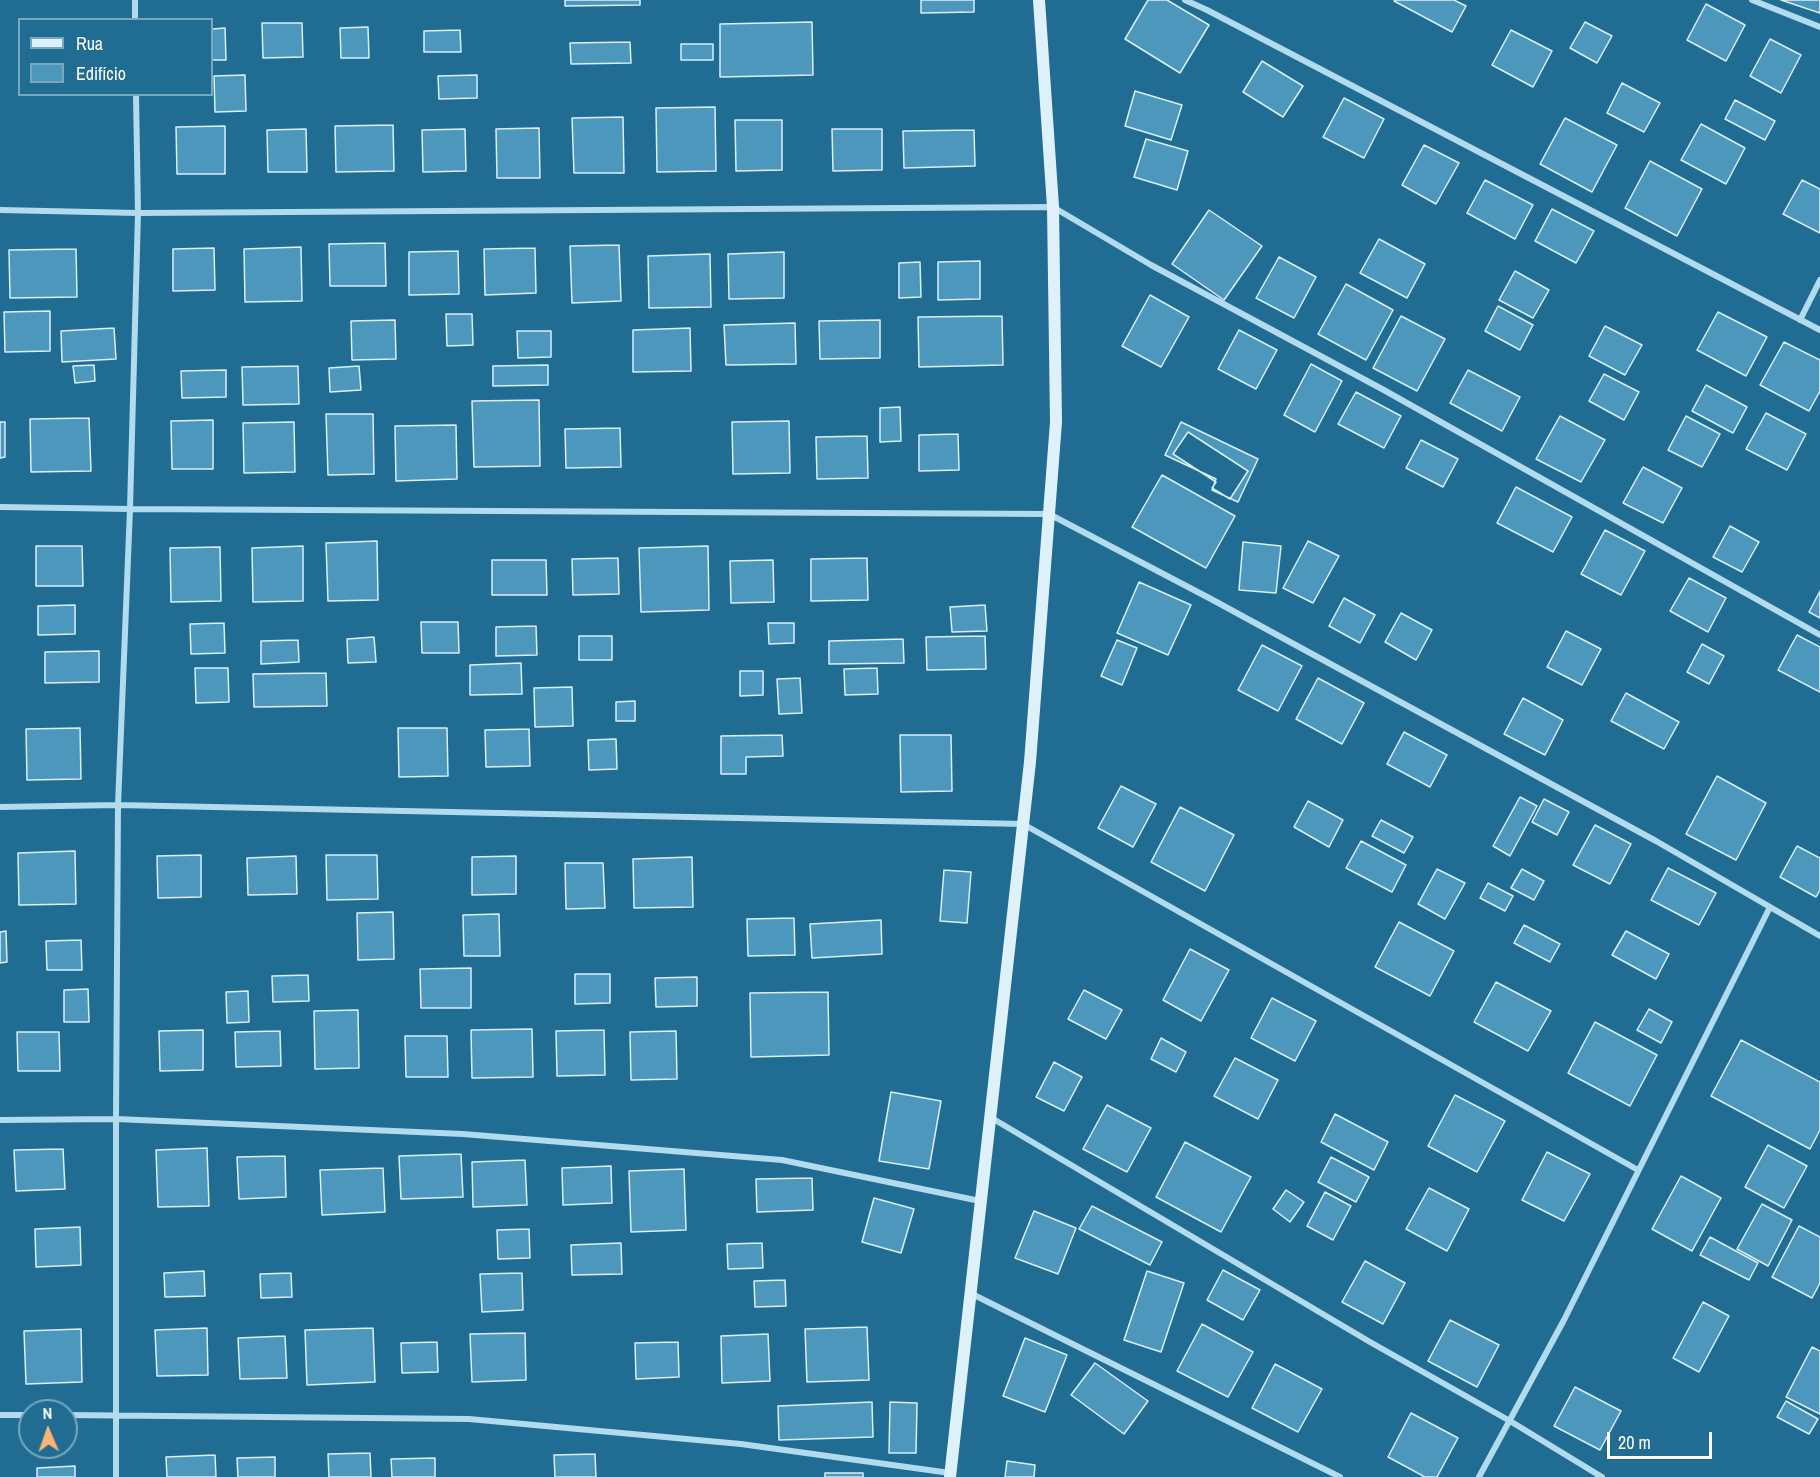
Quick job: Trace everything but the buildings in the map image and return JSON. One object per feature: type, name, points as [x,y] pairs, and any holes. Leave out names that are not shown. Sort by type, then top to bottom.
[{"type":"main road","points":[[950,1475],[1030,762],[1056,422],[1053,207],[1039,0]]},
{"type":"street","points":[[135,0],[135,18]]},
{"type":"street","points":[[1185,0],[1218,15],[1820,330]]},
{"type":"street","points":[[1752,0],[1820,27]]},
{"type":"street","points":[[116,1477],[118,805],[130,509],[138,213],[136,96]]},
{"type":"street","points":[[0,210],[138,213],[1053,207],[1151,265],[1382,389],[1820,635]]},
{"type":"street","points":[[1800,320],[1820,280]]},
{"type":"street","points":[[0,507],[1049,514],[1221,604],[1636,830],[1820,936]]},
{"type":"street","points":[[0,807],[118,805],[1023,824],[1638,1170]]},
{"type":"street","points":[[1479,1477],[1564,1320],[1770,907]]},
{"type":"street","points":[[989,1116],[1602,1477]]},
{"type":"street","points":[[0,1120],[116,1119],[463,1134],[782,1160],[980,1201]]},
{"type":"street","points":[[970,1292],[1340,1477]]},
{"type":"street","points":[[0,1415],[18,1415]]},
{"type":"street","points":[[78,1415],[469,1419],[741,1444],[950,1475]]}]
